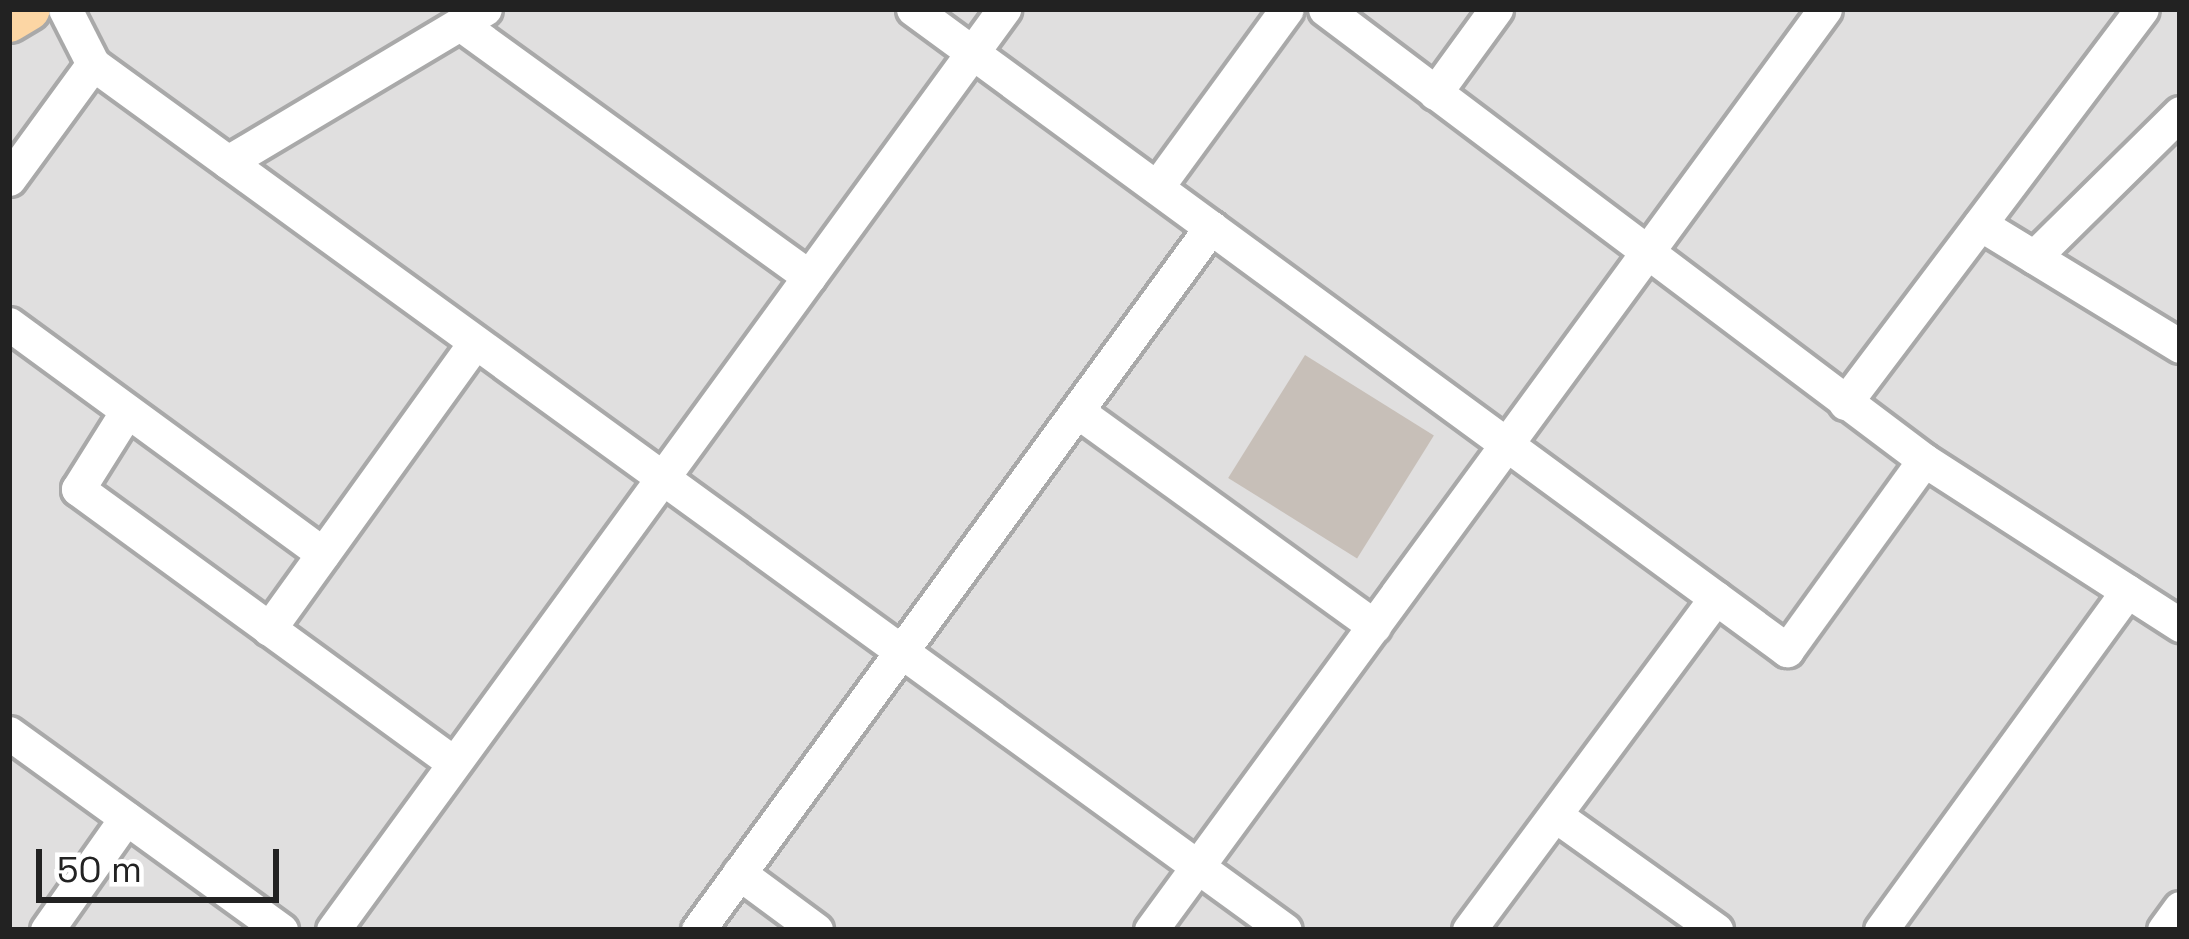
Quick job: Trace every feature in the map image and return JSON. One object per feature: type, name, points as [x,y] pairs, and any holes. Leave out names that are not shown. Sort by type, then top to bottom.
[{"type":"main road","points":[[9,21],[29,9]]},
{"type":"street","points":[[65,9],[93,64],[1285,930]]},
{"type":"street","points":[[913,9],[1787,650],[1924,460]]},
{"type":"street","points":[[333,930],[1004,9]]},
{"type":"street","points":[[1157,187],[1287,9]]},
{"type":"street","points":[[1325,9],[1924,460],[2180,625]]},
{"type":"street","points":[[1435,93],[1496,9]]},
{"type":"street","points":[[1151,930],[1825,9]]},
{"type":"street","points":[[1845,403],[2142,9]]},
{"type":"street","points":[[228,163],[473,16],[808,277]]},
{"type":"street","points":[[9,179],[93,64]]},
{"type":"street","points":[[2034,257],[2180,113]]},
{"type":"street","points":[[1980,224],[2180,346]]},
{"type":"street","points":[[698,930],[1211,227]]},
{"type":"street","points":[[9,323],[323,554]]},
{"type":"street","points":[[269,629],[475,342]]},
{"type":"street","points":[[128,411],[77,475],[78,489],[454,764]]},
{"type":"street","points":[[1077,411],[1374,626]]},
{"type":"street","points":[[1881,930],[2127,591]]},
{"type":"street","points":[[1469,930],[1716,598]]},
{"type":"street","points":[[9,734],[281,930]]},
{"type":"street","points":[[1555,815],[1716,930]]},
{"type":"street","points":[[47,930],[126,818]]},
{"type":"street","points":[[739,873],[816,930]]},
{"type":"street","points":[[2164,930],[2180,908]]},
{"type":"shaded area","points":[[9,9],[2180,9],[2180,930],[9,930]]},
{"type":"building","points":[[1305,355],[1434,436],[1357,559],[1228,478]]}]
